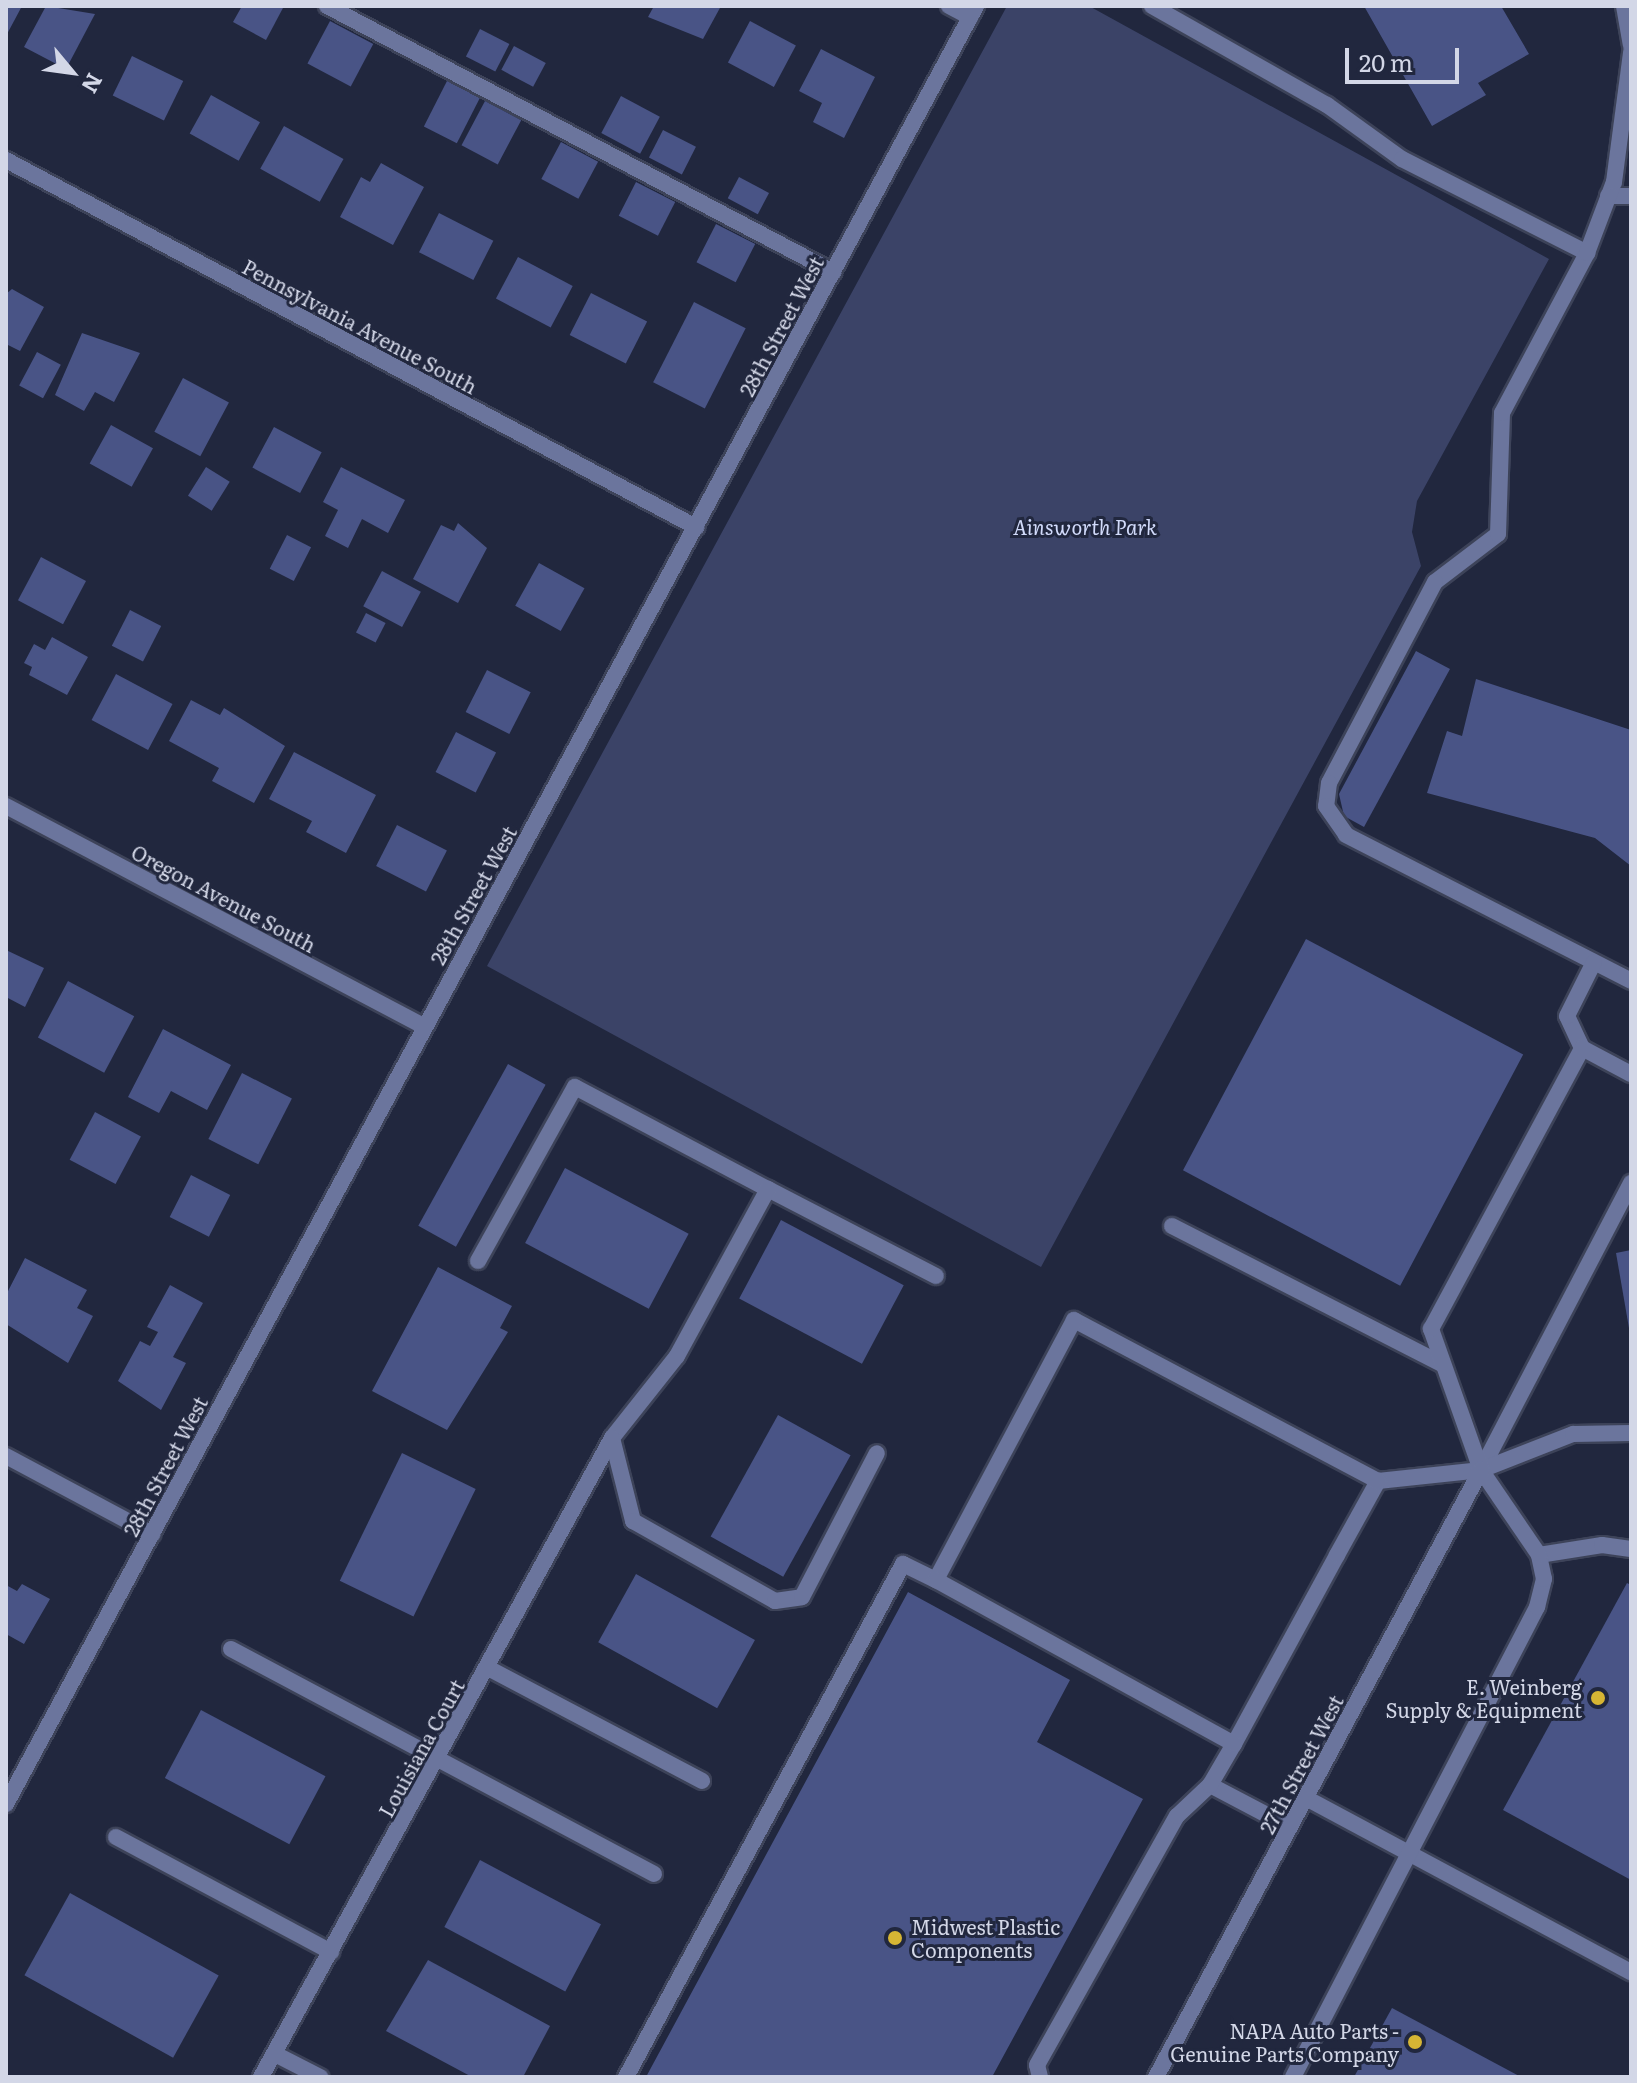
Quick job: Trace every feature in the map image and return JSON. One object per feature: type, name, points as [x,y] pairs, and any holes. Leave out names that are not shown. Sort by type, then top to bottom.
[{"type":"street","points":[[327,6],[833,272]]},
{"type":"street","points":[[949,6],[973,12]]},
{"type":"street","points":[[1152,6],[1327,105],[1402,159],[1587,253]]},
{"type":"street","points":[[1624,6],[1631,44]]},
{"type":"street","name":"28th Street West","points":[[6,1804],[973,12]]},
{"type":"street","points":[[1631,52],[1630,89],[1608,196],[1587,253],[1502,413],[1498,534],[1435,582],[1329,783],[1326,806],[1346,835],[1631,981]]},
{"type":"street","name":"Pennsylvania Avenue South","points":[[6,160],[696,527]]},
{"type":"street","points":[[1608,196],[1631,196]]},
{"type":"street","name":"Oregon Avenue South","points":[[6,806],[424,1026]]},
{"type":"street","points":[[1594,962],[1567,1016],[1582,1048],[1631,1074]]},
{"type":"street","points":[[1293,2077],[1537,1607],[1544,1579],[1539,1555],[1481,1470],[1431,1329],[1582,1048]]},
{"type":"street","points":[[478,1261],[575,1087],[936,1276]]},
{"type":"street","name":"27th Street West","points":[[1156,2077],[1631,1183]]},
{"type":"street","name":"Louisiana Court","points":[[261,2077],[612,1438],[677,1356],[768,1189]]},
{"type":"street","points":[[1172,1226],[1442,1364]]},
{"type":"street","points":[[936,1580],[1074,1320],[1378,1481],[1481,1470],[1573,1434],[1631,1433]]},
{"type":"street","points":[[612,1438],[633,1521],[775,1601],[802,1597],[877,1453]]},
{"type":"street","points":[[6,1456],[152,1534]]},
{"type":"street","points":[[1040,2077],[1037,2065],[1177,1816],[1210,1785],[1378,1481]]},
{"type":"street","points":[[1539,1555],[1602,1545],[1631,1549]]},
{"type":"street","points":[[626,2077],[903,1564],[1234,1744]]},
{"type":"street","points":[[231,1649],[654,1874]]},
{"type":"street","points":[[488,1668],[702,1781]]},
{"type":"street","points":[[1210,1785],[1290,1827]]},
{"type":"street","points":[[1306,1798],[1413,1851],[1631,1972]]},
{"type":"street","points":[[116,1837],[331,1952]]},
{"type":"street","points":[[275,2054],[320,2077]]},
{"type":"green space","name":"Ainsworth Park","points":[[1007,6],[1089,6],[1549,259],[1417,501],[1412,532],[1421,566],[1041,1267],[487,966]]},
{"type":"building","points":[[6,6],[22,6],[6,36]]},
{"type":"building","points":[[46,6],[95,14],[66,69],[24,47]]},
{"type":"building","points":[[242,6],[284,6],[266,40],[233,22]]},
{"type":"building","points":[[654,6],[721,6],[703,39],[648,17]]},
{"type":"building","points":[[1364,6],[1501,6],[1529,54],[1478,83],[1486,95],[1432,126]]},
{"type":"building","points":[[330,21],[373,44],[351,86],[307,63]]},
{"type":"building","points":[[750,21],[796,45],[774,87],[728,62]]},
{"type":"building","points":[[480,29],[509,44],[495,72],[466,57]]},
{"type":"building","points":[[514,46],[546,63],[533,87],[501,70]]},
{"type":"building","points":[[821,49],[875,77],[844,138],[813,122],[822,103],[799,91]]},
{"type":"building","points":[[132,56],[183,81],[164,121],[113,96]]},
{"type":"building","points":[[447,81],[480,98],[457,143],[424,126]]},
{"type":"building","points":[[211,95],[260,122],[239,161],[190,133]]},
{"type":"building","points":[[621,96],[660,117],[640,154],[601,133]]},
{"type":"building","points":[[485,101],[521,120],[498,164],[462,145]]},
{"type":"building","points":[[284,126],[343,159],[320,202],[260,169]]},
{"type":"building","points":[[663,130],[696,147],[682,174],[649,158]]},
{"type":"building","points":[[561,142],[598,162],[578,199],[541,179]]},
{"type":"building","points":[[381,163],[424,187],[393,245],[340,217],[361,177],[370,182]]},
{"type":"building","points":[[739,177],[769,193],[758,214],[728,198]]},
{"type":"building","points":[[636,182],[675,202],[658,236],[619,216]]},
{"type":"building","points":[[439,213],[493,241],[473,280],[419,252]]},
{"type":"building","points":[[716,224],[755,244],[736,282],[696,262]]},
{"type":"building","points":[[518,257],[573,286],[551,328],[496,298]]},
{"type":"building","points":[[12,289],[44,307],[20,351],[6,344],[6,294]]},
{"type":"building","points":[[591,293],[647,322],[626,363],[570,335]]},
{"type":"building","points":[[694,302],[746,328],[705,409],[653,382]]},
{"type":"building","points":[[82,333],[140,353],[114,402],[95,392],[84,411],[55,395]]},
{"type":"building","points":[[37,352],[61,365],[43,398],[19,386]]},
{"type":"building","points":[[183,378],[229,402],[200,456],[154,432]]},
{"type":"building","points":[[111,425],[153,448],[132,487],[90,463]]},
{"type":"building","points":[[274,427],[322,452],[300,493],[252,468]]},
{"type":"building","points":[[206,467],[230,482],[212,511],[188,496]]},
{"type":"building","points":[[341,467],[405,500],[388,533],[362,519],[348,548],[325,536],[338,510],[323,502]]},
{"type":"building","points":[[458,523],[487,548],[458,603],[413,579],[441,525],[454,531]]},
{"type":"building","points":[[287,535],[311,547],[294,581],[270,569]]},
{"type":"building","points":[[41,557],[86,581],[63,624],[18,600]]},
{"type":"building","points":[[539,563],[584,588],[561,631],[515,606]]},
{"type":"building","points":[[382,571],[421,592],[402,627],[363,606]]},
{"type":"building","points":[[130,610],[161,626],[143,662],[112,646]]},
{"type":"building","points":[[366,613],[386,623],[376,643],[356,633]]},
{"type":"building","points":[[52,637],[88,657],[67,695],[29,675],[32,667],[24,663],[34,644],[45,650]]},
{"type":"building","points":[[1416,651],[1450,669],[1364,827],[1344,816],[1339,794]]},
{"type":"building","points":[[487,670],[531,692],[509,734],[466,712]]},
{"type":"building","points":[[116,674],[173,704],[148,750],[92,720]]},
{"type":"building","points":[[1476,679],[1631,730],[1631,866],[1595,838],[1427,793],[1447,731],[1462,736]]},
{"type":"building","points":[[191,700],[220,715],[224,708],[285,746],[254,803],[212,781],[219,768],[169,741]]},
{"type":"building","points":[[456,732],[496,752],[476,793],[436,772]]},
{"type":"building","points":[[294,752],[376,795],[346,853],[306,832],[312,821],[269,799]]},
{"type":"building","points":[[397,825],[447,850],[426,891],[376,866]]},
{"type":"building","points":[[1306,939],[1523,1054],[1400,1286],[1183,1170]]},
{"type":"building","points":[[6,950],[44,968],[25,1007],[6,997]]},
{"type":"building","points":[[68,981],[134,1016],[104,1073],[38,1038]]},
{"type":"building","points":[[163,1029],[231,1065],[207,1110],[171,1091],[159,1113],[128,1097]]},
{"type":"building","points":[[508,1064],[546,1085],[456,1247],[418,1226]]},
{"type":"building","points":[[242,1073],[292,1098],[258,1164],[208,1139]]},
{"type":"building","points":[[95,1112],[141,1136],[116,1184],[70,1160]]},
{"type":"building","points":[[565,1168],[689,1234],[649,1309],[525,1243]]},
{"type":"building","points":[[191,1175],[230,1195],[209,1237],[170,1217]]},
{"type":"building","points":[[781,1220],[904,1285],[862,1364],[739,1299]]},
{"type":"building","points":[[1631,1250],[1631,1328],[1629,1328],[1616,1253]]},
{"type":"building","points":[[25,1258],[87,1290],[77,1308],[93,1316],[68,1363],[6,1324],[6,1295]]},
{"type":"building","points":[[438,1267],[512,1306],[500,1328],[508,1332],[447,1430],[372,1391]]},
{"type":"building","points":[[170,1285],[203,1303],[173,1357],[186,1363],[161,1410],[118,1381],[140,1341],[150,1346],[158,1332],[147,1327]]},
{"type":"building","points":[[778,1415],[851,1455],[783,1577],[711,1537]]},
{"type":"building","points":[[402,1453],[476,1489],[413,1617],[340,1581]]},
{"type":"building","points":[[636,1574],[755,1640],[717,1708],[598,1642]]},
{"type":"building","name":"E. Weinberg Supply & Equipment","points":[[1627,1583],[1631,1585],[1631,1880],[1503,1810]]},
{"type":"building","points":[[22,1584],[50,1599],[24,1644],[6,1634],[6,1585],[17,1591]]},
{"type":"building","name":"Midwest Plastic Components","points":[[908,1592],[1070,1680],[1037,1742],[1143,1799],[992,2077],[646,2077]]},
{"type":"building","points":[[201,1710],[325,1776],[289,1844],[165,1778]]},
{"type":"building","points":[[480,1860],[601,1924],[565,1991],[444,1927]]},
{"type":"building","points":[[70,1893],[219,1975],[173,2058],[24,1975]]},
{"type":"building","points":[[428,1960],[550,2026],[523,2077],[472,2077],[386,2031]]},
{"type":"building","name":"NAPA Auto Parts - Genuine Parts Company","points":[[1392,2008],[1521,2077],[1354,2077]]},
{"type":"place","name":"E. Weinberg Supply & Equipment","points":[[1598,1698]]},
{"type":"place","name":"Midwest Plastic Components","points":[[895,1938]]},
{"type":"place","name":"NAPA Auto Parts - Genuine Parts Company","points":[[1415,2042]]}]
